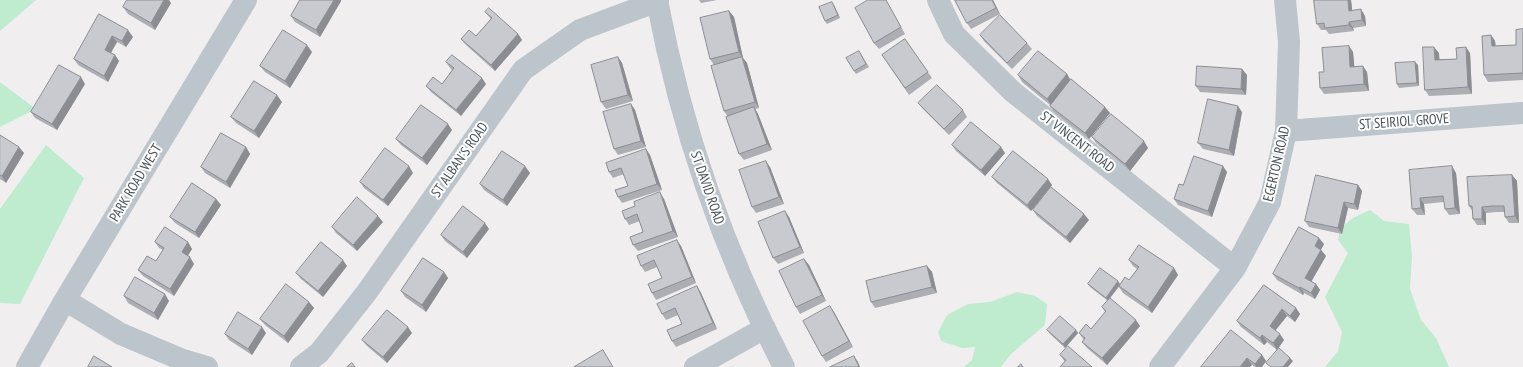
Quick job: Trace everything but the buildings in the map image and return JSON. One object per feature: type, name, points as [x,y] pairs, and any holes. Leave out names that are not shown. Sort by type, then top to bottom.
[{"type":"street","name":"PARK ROAD WEST","points":[[27,367],[65,300],[246,0]]},
{"type":"street","name":"ST DAVID ROAD","points":[[657,0],[682,110],[714,212],[749,296],[784,367]]},
{"type":"street","name":"ST ALBAN'S ROAD","points":[[301,367],[319,353],[367,292],[523,70],[580,30],[657,0]]},
{"type":"street","name":"ST VINCENT ROAD","points":[[938,0],[954,34],[1013,92],[1235,268]]},
{"type":"street","name":"EGERTON ROAD","points":[[1160,367],[1235,268],[1270,202],[1286,131],[1289,42],[1286,0]]},
{"type":"street","name":"ST SEIRIOL GROVE","points":[[1286,131],[1522,113]]},
{"type":"street","points":[[65,300],[120,334],[180,359],[207,367]]},
{"type":"street","points":[[695,367],[765,328]]},
{"type":"green space","points":[[0,0],[36,0],[0,31]]},
{"type":"green space","points":[[0,82],[36,109],[0,127]]},
{"type":"green space","points":[[46,145],[84,178],[20,304],[0,303],[0,209]]},
{"type":"green space","points":[[1370,210],[1384,221],[1409,224],[1412,256],[1410,289],[1421,320],[1436,338],[1449,367],[1325,367],[1338,351],[1342,332],[1325,297],[1348,253],[1338,240],[1341,228],[1353,218]]},
{"type":"green space","points":[[1017,292],[1035,296],[1047,304],[1045,325],[1011,354],[1001,367],[964,367],[972,360],[975,347],[962,348],[941,341],[938,332],[947,315],[968,304],[990,302]]}]
